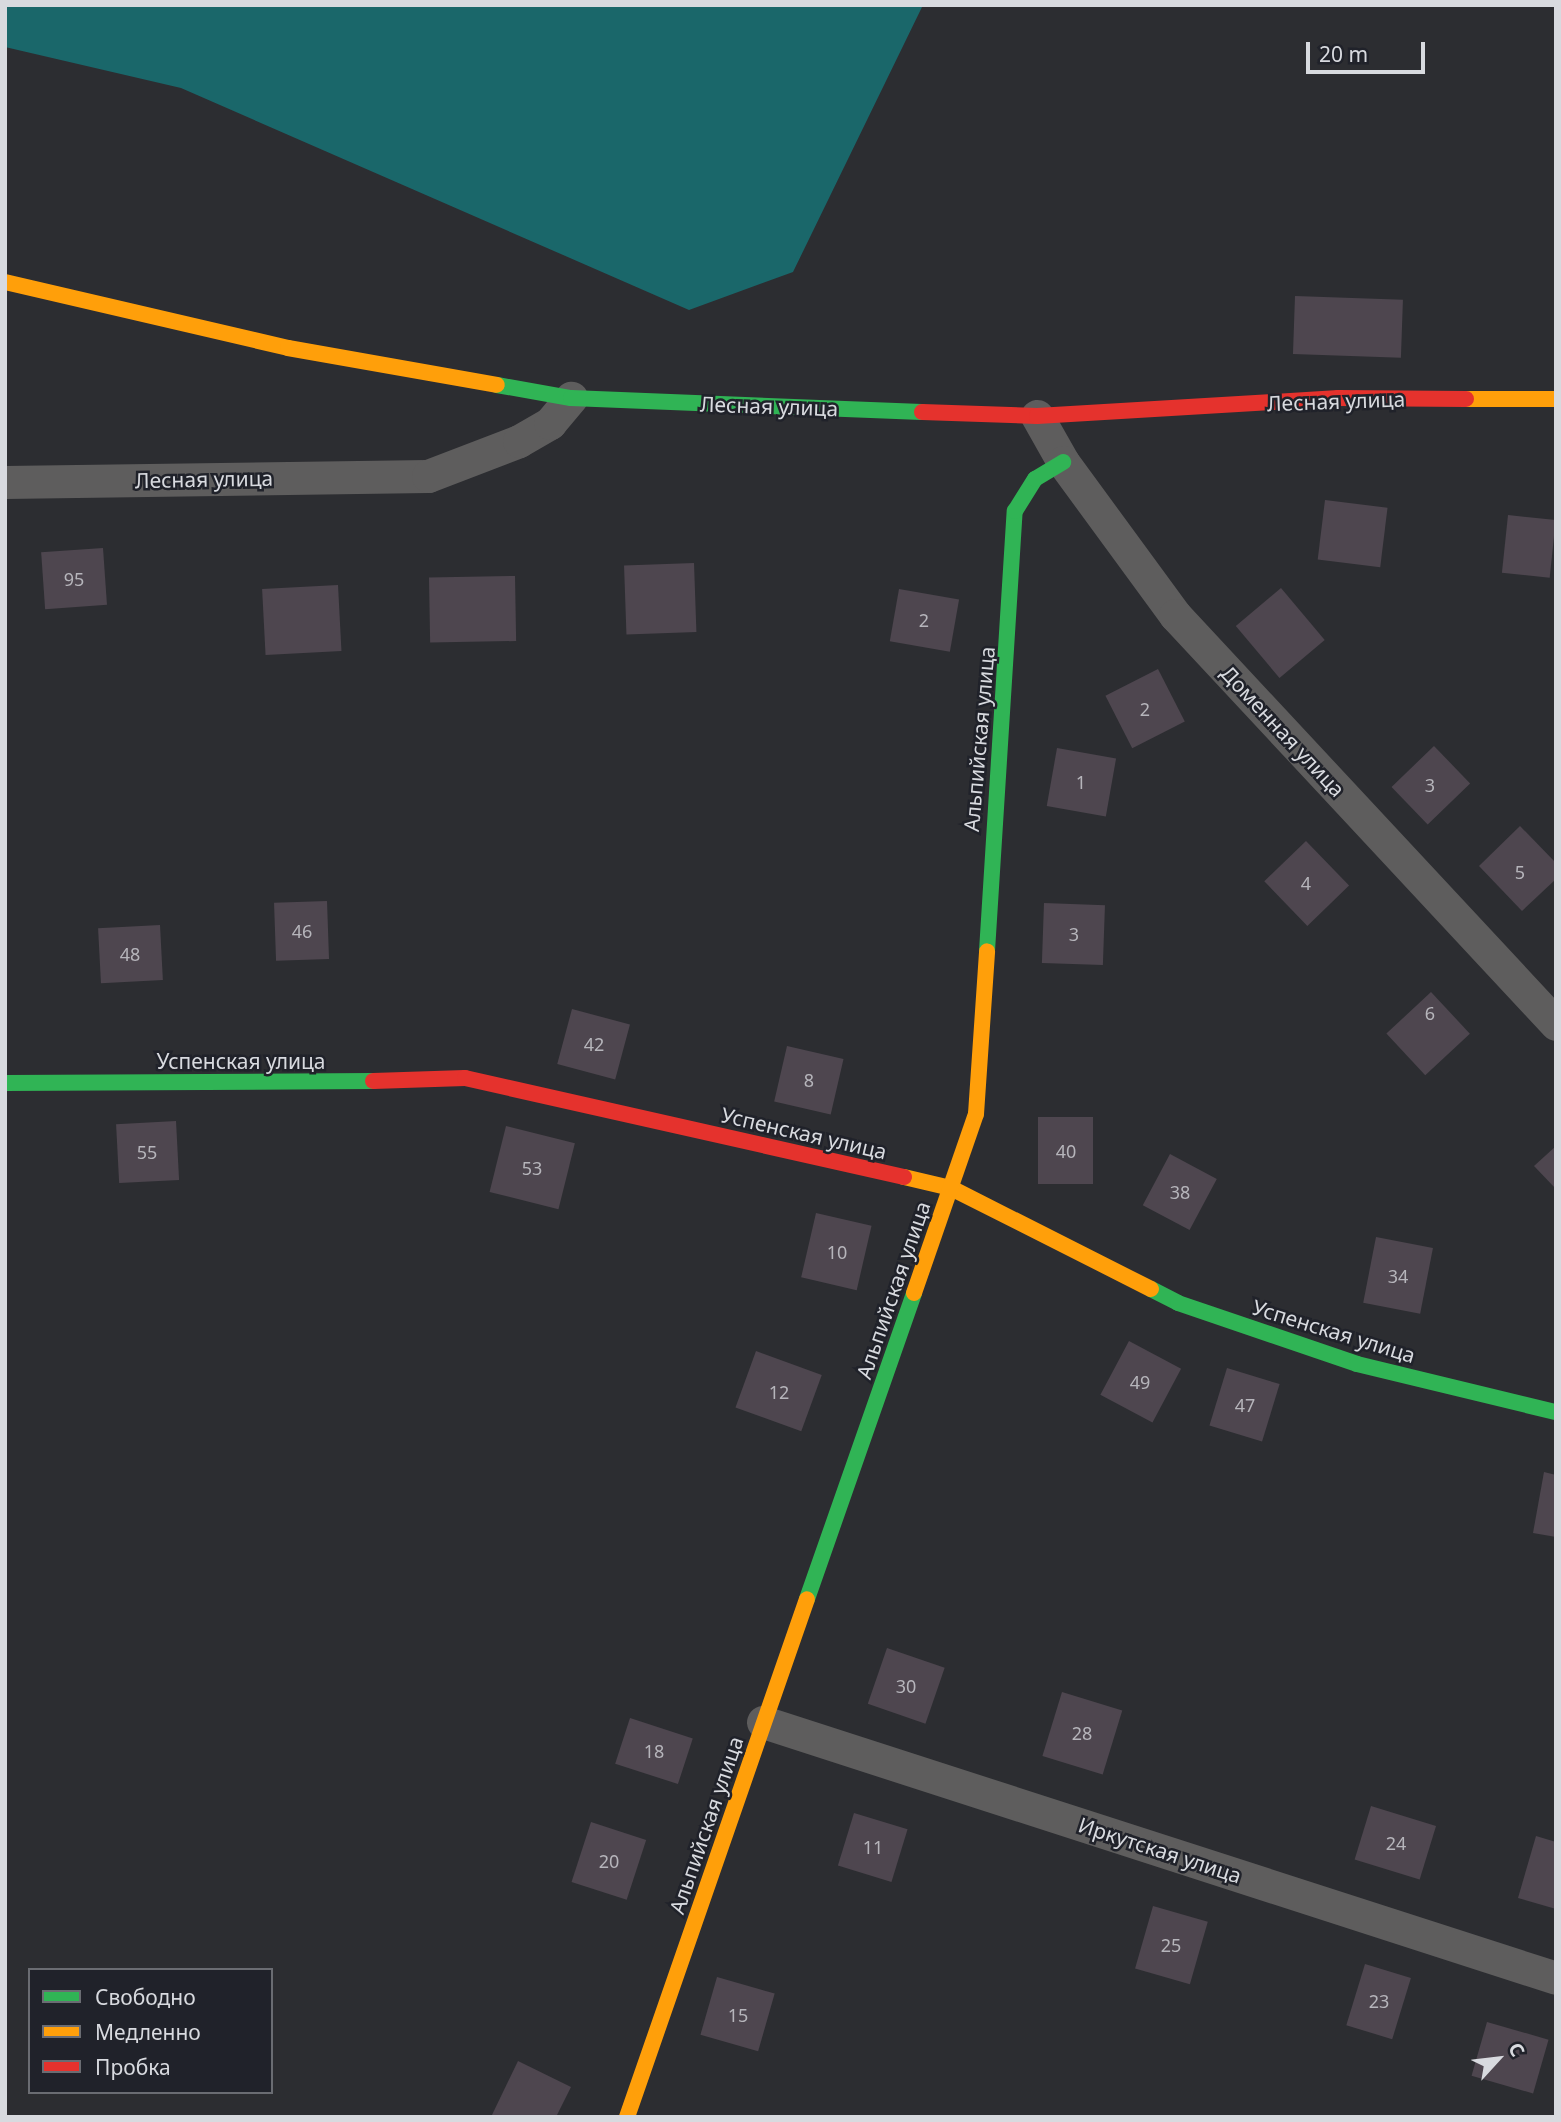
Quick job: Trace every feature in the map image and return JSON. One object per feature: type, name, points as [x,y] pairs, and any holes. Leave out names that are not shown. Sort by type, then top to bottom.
[{"type":"street","points":[[5,282],[288,348],[571,398]]},
{"type":"street","name":"Лесная улица","points":[[5,482],[428,476],[519,441],[550,423],[571,398],[1037,416],[1338,398],[1556,399]]},
{"type":"street","name":"Доменная улица","points":[[1037,416],[1063,462],[1175,615],[1556,1024]]},
{"type":"street","name":"Альпийская улица","points":[[627,2117],[976,1114],[1015,511],[1035,479],[1063,462]]},
{"type":"street","name":"Успенская улица","points":[[5,1083],[273,1084],[465,1078],[951,1188],[1178,1303],[1357,1364],[1556,1412]]},
{"type":"street","name":"Иркутская улица","points":[[763,1721],[1556,1978]]},
{"type":"water","points":[[5,5],[923,5],[793,272],[689,310],[181,88],[5,47]]},
{"type":"building","points":[[1295,296],[1403,300],[1401,358],[1293,354]]},
{"type":"building","points":[[1325,500],[1388,508],[1380,567],[1318,560]]},
{"type":"building","points":[[1508,515],[1556,520],[1550,578],[1502,573]]},
{"type":"building","points":[[103,548],[107,605],[45,609],[41,552]]},
{"type":"building","points":[[694,563],[696,632],[626,634],[624,565]]},
{"type":"building","points":[[515,576],[516,641],[430,642],[429,578]]},
{"type":"building","points":[[338,585],[341,651],[266,655],[262,589]]},
{"type":"building","points":[[1281,588],[1325,640],[1280,678],[1236,626]]},
{"type":"building","points":[[899,589],[959,600],[950,652],[890,641]]},
{"type":"building","points":[[1158,669],[1185,722],[1132,748],[1105,696]]},
{"type":"building","points":[[1434,746],[1470,783],[1428,824],[1392,787]]},
{"type":"building","points":[[1057,748],[1116,758],[1106,817],[1047,806]]},
{"type":"building","points":[[1520,826],[1556,863],[1556,879],[1522,911],[1479,866]]},
{"type":"building","points":[[1306,841],[1349,886],[1307,926],[1264,881]]},
{"type":"building","points":[[327,901],[329,959],[276,961],[274,903]]},
{"type":"building","points":[[1044,903],[1105,905],[1103,965],[1042,963]]},
{"type":"building","points":[[160,925],[163,980],[101,983],[98,928]]},
{"type":"building","points":[[1431,992],[1470,1034],[1425,1075],[1386,1034]]},
{"type":"building","points":[[572,1009],[630,1025],[615,1080],[557,1064]]},
{"type":"building","points":[[787,1046],[844,1059],[831,1115],[774,1102]]},
{"type":"building","points":[[1038,1117],[1093,1117],[1093,1184],[1038,1184]]},
{"type":"building","points":[[176,1121],[179,1180],[119,1183],[116,1124]]},
{"type":"building","points":[[506,1126],[575,1143],[558,1209],[490,1192]]},
{"type":"building","points":[[1556,1146],[1556,1189],[1534,1166]]},
{"type":"building","points":[[1170,1154],[1217,1179],[1190,1230],[1143,1205]]},
{"type":"building","points":[[816,1213],[872,1226],[857,1290],[801,1277]]},
{"type":"building","points":[[1376,1237],[1433,1248],[1420,1314],[1363,1303]]},
{"type":"building","points":[[1129,1341],[1181,1369],[1152,1423],[1100,1395]]},
{"type":"building","points":[[756,1351],[822,1375],[801,1431],[735,1407]]},
{"type":"building","points":[[1227,1368],[1280,1384],[1262,1441],[1209,1425]]},
{"type":"building","points":[[1544,1472],[1556,1475],[1556,1537],[1533,1533]]},
{"type":"building","points":[[887,1648],[945,1668],[925,1724],[868,1704]]},
{"type":"building","points":[[1062,1692],[1122,1710],[1103,1774],[1042,1756]]},
{"type":"building","points":[[630,1718],[693,1738],[678,1784],[615,1764]]},
{"type":"building","points":[[1371,1806],[1436,1826],[1420,1879],[1355,1860]]},
{"type":"building","points":[[854,1813],[908,1829],[891,1882],[838,1866]]},
{"type":"building","points":[[591,1822],[646,1840],[627,1900],[572,1882]]},
{"type":"building","points":[[1536,1836],[1556,1842],[1556,1909],[1518,1898]]},
{"type":"building","points":[[1153,1906],[1208,1922],[1190,1984],[1135,1968]]},
{"type":"building","points":[[1365,1964],[1411,1978],[1392,2039],[1346,2025]]},
{"type":"building","points":[[717,1977],[775,1994],[758,2051],[700,2035]]},
{"type":"building","points":[[1487,2022],[1549,2040],[1533,2093],[1472,2076]]},
{"type":"building","points":[[518,2061],[571,2087],[556,2117],[491,2117]]},
{"type":"traffic: fast","points":[[497,385],[571,398],[922,412]]},
{"type":"traffic: fast","points":[[987,951],[1015,511],[1035,479],[1063,462]]},
{"type":"traffic: fast","points":[[5,1083],[373,1081]]},
{"type":"traffic: fast","points":[[1151,1289],[1178,1303],[1357,1364],[1556,1412]]},
{"type":"traffic: fast","points":[[807,1599],[914,1293]]},
{"type":"traffic: slow","points":[[5,282],[288,348],[497,385]]},
{"type":"traffic: slow","points":[[1466,399],[1556,399]]},
{"type":"traffic: slow","points":[[914,1293],[976,1114],[987,951]]},
{"type":"traffic: slow","points":[[904,1177],[951,1188],[1151,1289]]},
{"type":"traffic: slow","points":[[627,2117],[807,1599]]},
{"type":"traffic: jam","points":[[922,412],[1037,416],[1338,398],[1466,399]]},
{"type":"traffic: jam","points":[[373,1081],[465,1078],[904,1177]]}]
